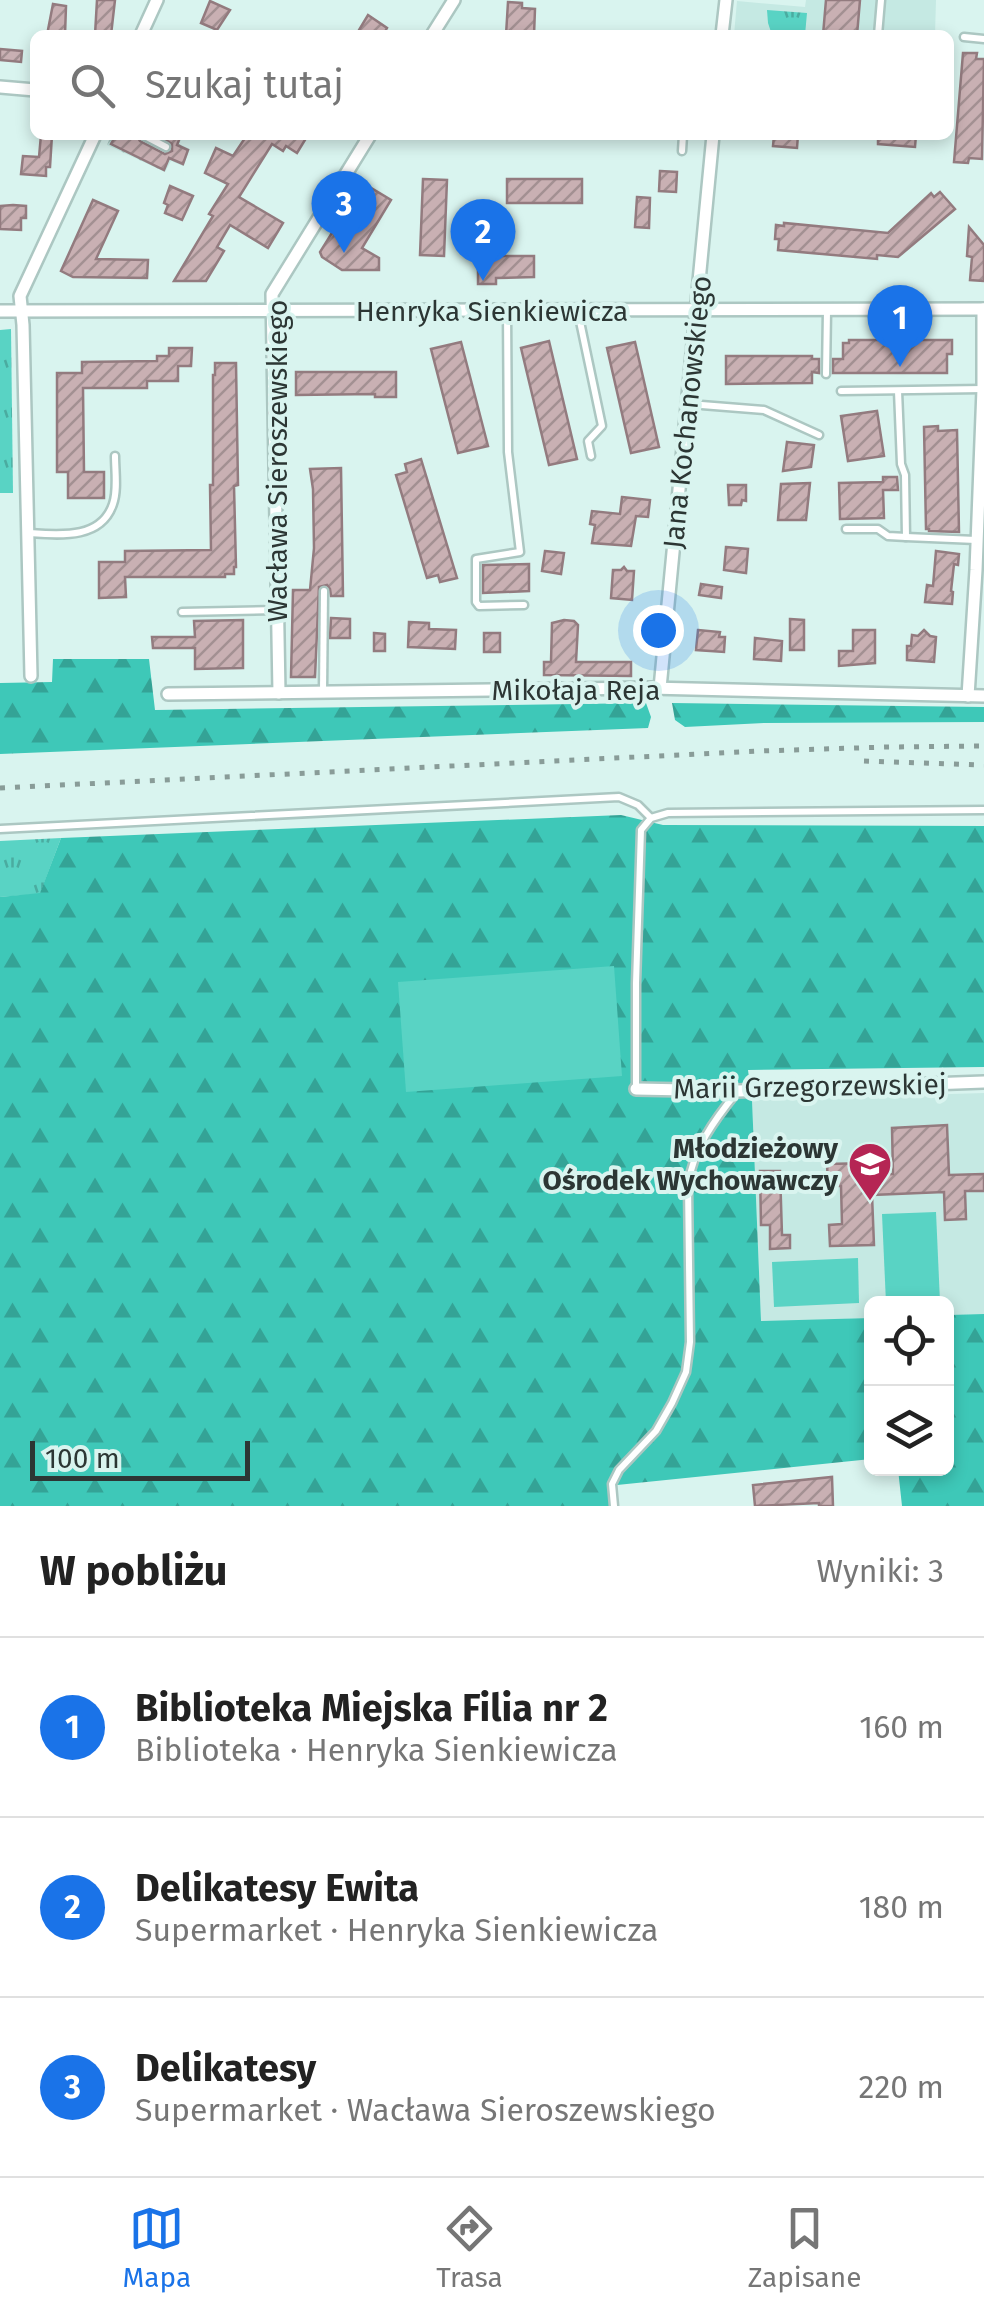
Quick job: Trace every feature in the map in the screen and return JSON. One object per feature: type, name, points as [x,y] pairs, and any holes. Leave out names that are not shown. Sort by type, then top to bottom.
[{"type":"street","points":[[143,30],[158,0]]},
{"type":"street","points":[[435,30],[454,0]]},
{"type":"street","points":[[723,30],[726,0]]},
{"type":"street","points":[[0,87],[30,90]]},
{"type":"street","points":[[31,676],[20,296],[93,140]]},
{"type":"street","name":"Wacława Sieroszewskiego","points":[[278,693],[272,294],[367,140]]},
{"type":"street","name":"Jana Kochanowskiego","points":[[660,688],[713,140]]},
{"type":"street","points":[[968,696],[980,570],[977,540],[984,309]]},
{"type":"street","name":"Henryka Sienkiewicza","points":[[0,311],[984,309]]},
{"type":"street","name":"Mikołaja Reja","points":[[168,694],[660,688],[984,696]]},
{"type":"street","name":"Marii Grzegorzewskiej","points":[[636,1089],[738,1091],[984,1082]]},
{"type":"lane","points":[[878,30],[881,0]]},
{"type":"lane","points":[[964,36],[984,39]]},
{"type":"lane","points":[[153,140],[166,147]]},
{"type":"lane","points":[[682,151],[683,140]]},
{"type":"lane","points":[[577,310],[602,426],[588,442],[591,456]]},
{"type":"lane","points":[[826,310],[826,374]]},
{"type":"lane","points":[[507,311],[508,452],[520,552],[476,559],[476,602],[479,606],[524,605]]},
{"type":"lane","points":[[840,391],[983,389]]},
{"type":"lane","points":[[898,391],[906,537]]},
{"type":"lane","points":[[688,404],[764,410],[819,435]]},
{"type":"lane","points":[[28,533],[77,534],[97,526],[115,500],[115,456]]},
{"type":"lane","points":[[846,529],[878,529],[888,536],[977,540]]},
{"type":"lane","points":[[323,692],[324,591]]},
{"type":"lane","points":[[182,612],[276,610]]},
{"type":"lane","points":[[0,829],[620,796],[638,805],[651,818]]},
{"type":"lane","points":[[636,1089],[641,830],[651,818],[668,813],[984,810]]},
{"type":"lane","points":[[614,1506],[612,1484],[619,1470],[656,1431],[686,1372],[690,1342],[691,1166],[716,1118],[738,1091]]},
{"type":"shaded area","points":[[806,0],[936,0],[935,30],[734,30],[737,1],[805,7]]},
{"type":"shaded area","points":[[109,140],[181,140],[179,144],[190,149],[183,166],[171,161],[165,172],[107,145]]},
{"type":"shaded area","name":"Młodzieżowy Ośrodek Wychowawczy","points":[[984,1093],[984,1314],[954,1315],[954,1296],[864,1296],[864,1318],[761,1322],[752,1100]]},
{"type":"green space","points":[[767,10],[807,13],[805,30],[770,30]]},
{"type":"green space","points":[[11,329],[13,493],[0,493],[0,330]]},
{"type":"green space","points":[[53,659],[149,659],[155,710],[646,703],[651,717],[648,728],[0,754],[0,683],[52,682]]},
{"type":"green space","points":[[672,703],[984,707],[984,722],[685,727],[675,720]]},
{"type":"green space","points":[[621,815],[663,825],[984,826],[984,1067],[748,1070],[761,1321],[864,1318],[864,1460],[617,1485],[617,1506],[0,1506],[0,897],[40,893],[61,838]]},
{"type":"green space","points":[[61,838],[40,894],[0,897],[0,841]]},
{"type":"green space","points":[[614,966],[622,1076],[406,1092],[398,982]]},
{"type":"green space","points":[[936,1212],[940,1296],[886,1296],[882,1214]]},
{"type":"green space","points":[[858,1258],[859,1303],[774,1307],[772,1262]]},
{"type":"green space","points":[[984,1314],[984,1506],[902,1506],[899,1476],[954,1476],[954,1315]]},
{"type":"building","points":[[97,0],[115,0],[112,30],[95,30]]},
{"type":"building","points":[[826,0],[860,0],[857,30],[823,30]]},
{"type":"building","points":[[210,1],[230,10],[217,30],[201,23]]},
{"type":"building","points":[[508,2],[535,9],[534,30],[506,30]]},
{"type":"building","points":[[53,4],[66,6],[65,30],[48,30]]},
{"type":"building","points":[[368,15],[387,28],[386,30],[359,30]]},
{"type":"building","points":[[0,49],[22,51],[21,62],[0,60]]},
{"type":"building","points":[[963,53],[977,53],[976,59],[984,59],[982,159],[969,158],[968,163],[954,162]]},
{"type":"building","points":[[41,140],[52,140],[46,176],[21,174],[23,156],[39,157]]},
{"type":"building","points":[[113,140],[139,140],[165,154],[172,151],[172,144],[166,140],[179,140],[177,145],[188,150],[183,164],[169,158],[164,170],[111,144]]},
{"type":"building","points":[[244,140],[305,140],[297,153],[272,144],[239,197],[283,223],[268,248],[230,225],[217,247],[224,251],[206,281],[174,281],[228,184],[205,173],[216,148],[233,156]]},
{"type":"building","points":[[774,140],[798,140],[797,148],[773,146]]},
{"type":"building","points":[[878,140],[916,140],[915,147],[878,144]]},
{"type":"building","points":[[660,171],[677,172],[676,192],[659,191]]},
{"type":"building","points":[[423,179],[447,180],[444,256],[420,255]]},
{"type":"building","points":[[507,179],[582,179],[582,203],[507,203]]},
{"type":"building","points":[[363,183],[391,200],[362,248],[379,258],[379,270],[342,270],[320,252]]},
{"type":"building","points":[[170,186],[193,196],[182,220],[165,213]]},
{"type":"building","points":[[940,192],[955,209],[898,257],[877,255],[877,259],[778,250],[776,225],[888,233],[931,193],[934,197]]},
{"type":"building","points":[[637,197],[650,198],[649,228],[635,227]]},
{"type":"building","points":[[93,200],[118,211],[96,259],[148,260],[147,278],[73,277],[61,271]]},
{"type":"building","points":[[0,206],[26,206],[21,230],[0,229]]},
{"type":"building","points":[[969,227],[984,245],[984,281],[970,280]]},
{"type":"building","points":[[478,229],[493,229],[496,256],[534,256],[534,277],[496,278],[496,284],[478,284]]},
{"type":"building","points":[[952,340],[952,354],[947,354],[947,373],[833,373],[833,359],[843,359],[843,343]]},
{"type":"building","points":[[549,341],[577,459],[549,465],[521,348]]},
{"type":"building","points":[[461,342],[488,446],[458,453],[431,349]]},
{"type":"building","points":[[635,342],[659,447],[631,453],[607,348]]},
{"type":"building","points":[[169,348],[192,348],[191,366],[178,366],[178,381],[147,381],[147,388],[83,388],[84,472],[104,472],[104,498],[68,498],[68,472],[57,472],[57,373],[82,373],[82,362],[157,361],[157,356],[169,356]]},
{"type":"building","points":[[726,356],[812,356],[819,359],[819,373],[812,372],[812,383],[726,384]]},
{"type":"building","points":[[215,363],[236,363],[238,485],[234,486],[234,574],[125,577],[126,597],[99,598],[99,562],[125,562],[125,551],[211,550]]},
{"type":"building","points":[[296,372],[396,372],[396,397],[296,395]]},
{"type":"building","points":[[877,411],[884,456],[848,461],[841,416]]},
{"type":"building","points":[[938,426],[938,431],[957,430],[959,532],[926,529],[924,427]]},
{"type":"building","points":[[787,442],[814,445],[811,467],[783,471]]},
{"type":"building","points":[[421,459],[457,578],[440,582],[438,575],[427,578],[396,475],[407,472],[405,464]]},
{"type":"building","points":[[341,468],[343,596],[331,596],[327,585],[319,587],[315,677],[291,677],[293,590],[310,590],[314,548],[310,469]]},
{"type":"building","points":[[883,477],[897,477],[898,490],[883,490],[884,518],[840,519],[839,483],[883,482]]},
{"type":"building","points":[[810,483],[806,520],[778,520],[781,484]]},
{"type":"building","points":[[728,485],[746,485],[746,501],[729,505]]},
{"type":"building","points":[[622,497],[650,500],[648,517],[636,516],[631,546],[592,543],[592,511],[620,514]]},
{"type":"building","points":[[726,547],[748,549],[746,573],[724,570]]},
{"type":"building","points":[[545,551],[564,553],[561,574],[542,571]]},
{"type":"building","points":[[936,551],[959,554],[958,565],[954,564],[952,604],[925,602],[927,585],[933,586]]},
{"type":"building","points":[[529,564],[529,591],[483,593],[483,565]]},
{"type":"building","points":[[624,567],[634,571],[632,600],[611,598],[613,570]]},
{"type":"building","points":[[701,584],[722,587],[721,598],[699,595]]},
{"type":"building","points":[[331,618],[350,619],[350,638],[330,638]]},
{"type":"building","points":[[790,619],[804,620],[804,650],[790,650]]},
{"type":"building","points":[[243,620],[243,668],[195,669],[195,648],[153,648],[152,637],[195,637],[194,621]]},
{"type":"building","points":[[564,620],[578,625],[576,662],[631,662],[631,676],[544,675],[544,662],[551,662],[552,623]]},
{"type":"building","points":[[409,622],[429,623],[429,629],[456,630],[455,649],[408,647]]},
{"type":"building","points":[[698,630],[720,632],[719,637],[725,637],[724,652],[696,650]]},
{"type":"building","points":[[853,630],[875,630],[875,663],[839,666],[839,651],[853,651]]},
{"type":"building","points":[[924,630],[936,637],[934,662],[907,660],[912,635],[918,636]]},
{"type":"building","points":[[374,633],[385,634],[385,651],[374,651]]},
{"type":"building","points":[[484,633],[500,633],[500,652],[484,652]]},
{"type":"building","points":[[755,638],[782,641],[781,661],[754,659]]},
{"type":"building","points":[[947,1125],[949,1175],[984,1174],[984,1191],[965,1191],[966,1219],[945,1220],[944,1192],[872,1195],[874,1245],[830,1246],[829,1225],[842,1224],[841,1186],[828,1186],[827,1164],[871,1163],[871,1175],[893,1174],[892,1128]]},
{"type":"building","points":[[760,1171],[780,1171],[782,1235],[790,1235],[790,1248],[770,1249],[770,1225],[761,1225]]},
{"type":"building","points":[[832,1477],[833,1506],[755,1506],[753,1485]]},
{"type":"railway","points":[[0,788],[760,751],[984,746]]},
{"type":"railway","points":[[864,761],[984,765]]},
{"type":"place","name":"Delikatesy","points":[[344,253]]},
{"type":"place","name":"Delikatesy Ewita","points":[[483,281]]},
{"type":"place","name":"Biblioteka Miejska Filia nr 2","points":[[900,367]]},
{"type":"place","name":"Młodzieżowy Ośrodek Wychowawczy","points":[[870,1202]]}]
